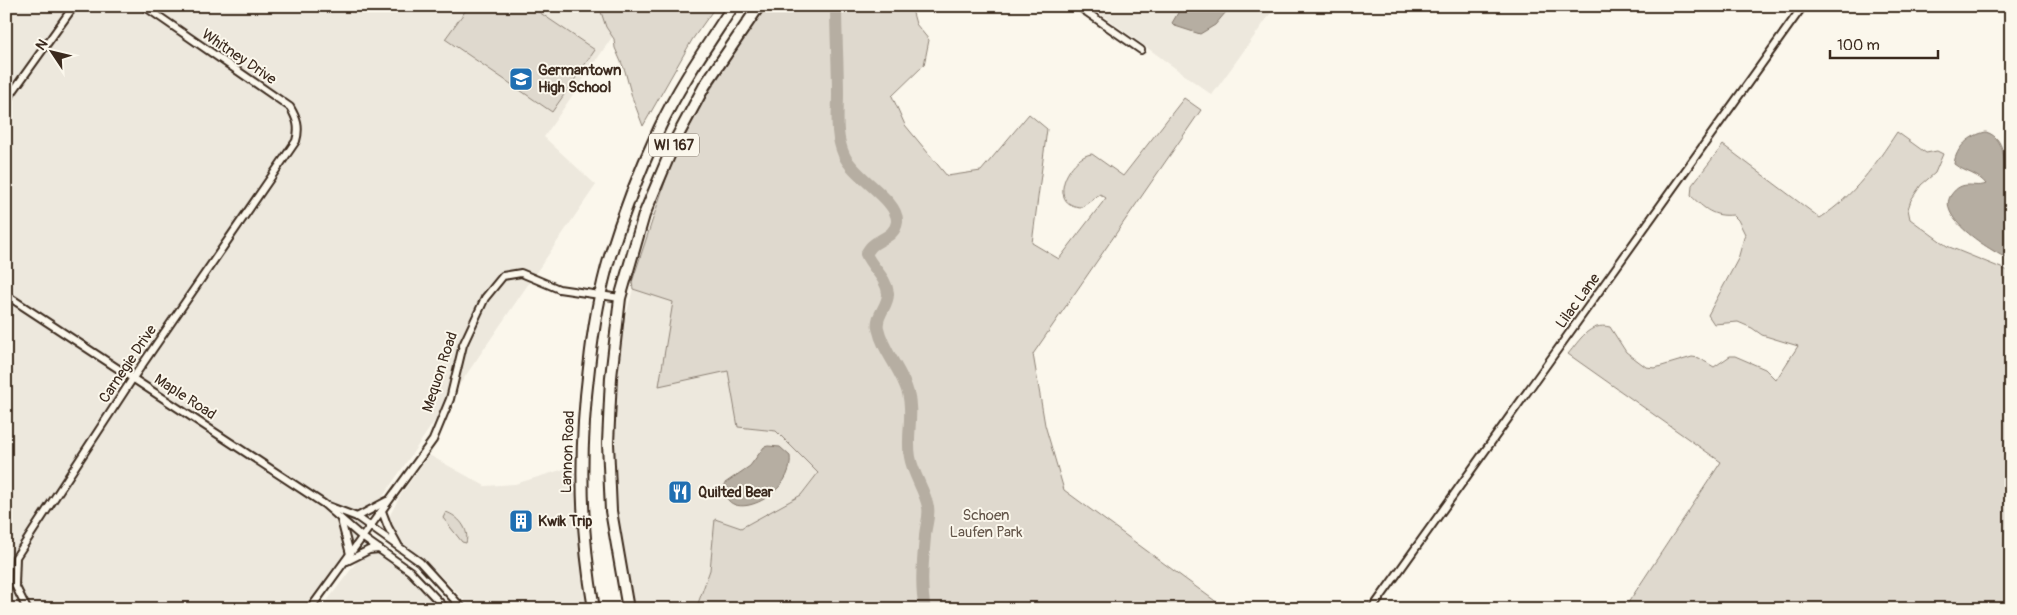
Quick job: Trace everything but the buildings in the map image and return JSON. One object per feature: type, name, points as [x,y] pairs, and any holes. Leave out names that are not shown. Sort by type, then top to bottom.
[{"type":"main road","name":"WI 167","points":[[601,296],[610,257],[638,180],[660,128],[694,66],[733,6]]},
{"type":"main road","name":"WI 167","points":[[628,609],[611,511],[608,443],[611,377],[620,298],[644,216],[676,139],[705,85],[758,6]]},
{"type":"main road","name":"Lannon Road","points":[[594,609],[587,569],[581,496],[584,411],[594,327],[601,296]]},
{"type":"street","points":[[6,101],[74,6]]},
{"type":"street","name":"Whitney Drive","points":[[144,6],[290,107],[297,119],[299,131],[296,141]]},
{"type":"street","points":[[1078,6],[1140,50]]},
{"type":"street","name":"Lilac Lane","points":[[1372,609],[1803,6]]},
{"type":"street","name":"Carnegie Drive","points":[[27,609],[15,585],[16,557],[133,378],[296,141]]},
{"type":"street","name":"Mequon Road","points":[[310,609],[433,440],[450,399],[463,345],[485,298],[503,276],[521,273],[559,289],[620,298]]},
{"type":"street","name":"Maple Road","points":[[6,294],[324,504],[362,537],[417,578],[446,609]]},
{"type":"street","points":[[357,517],[391,499]]},
{"type":"street","name":"Maple Road","points":[[324,504],[357,517],[400,548],[432,573],[463,609]]},
{"type":"street","points":[[382,510],[388,527],[400,548]]},
{"type":"street","points":[[341,520],[350,554]]},
{"type":"street","points":[[344,563],[369,550],[379,549]]},
{"type":"shaded area","points":[[6,6],[621,6],[623,21],[544,137],[596,185],[306,609],[6,609]]},
{"type":"shaded area","points":[[1090,6],[1276,6],[1212,95]]},
{"type":"shaded area","points":[[1182,6],[1231,6],[1215,25],[1200,34],[1175,26],[1172,23]]},
{"type":"shaded area","points":[[1986,132],[1999,141],[2011,187],[2011,260],[1969,234],[1951,214],[1948,204],[1951,195],[1960,187],[1964,185],[1986,184],[1954,164],[1961,147],[1969,139]]},
{"type":"shaded area","points":[[633,289],[673,301],[728,371],[738,427],[776,431],[818,473],[801,495],[741,528],[715,519],[710,570],[696,609],[635,609],[620,527],[616,540],[615,431],[617,382],[624,323]]},
{"type":"shaded area","points":[[764,447],[780,447],[790,456],[788,471],[781,484],[770,495],[757,502],[744,506],[733,504],[726,497],[725,483],[750,466]]},
{"type":"shaded area","points":[[429,455],[485,486],[515,484],[574,466],[582,565],[589,609],[473,609],[438,573],[400,540],[392,530],[389,517],[400,496]]},
{"type":"shaded area","points":[[370,553],[379,554],[409,577],[440,609],[321,609],[358,560]]},
{"type":"green space","points":[[469,6],[530,6],[595,50],[552,112],[445,39]]},
{"type":"green space","points":[[599,6],[716,6],[692,40],[643,126],[625,71],[615,48],[614,39],[606,27]]},
{"type":"green space","name":"Schoen Laufen Park","points":[[765,6],[911,6],[916,24],[929,40],[924,65],[892,96],[905,125],[947,176],[981,171],[1029,114],[1047,129],[1032,243],[1059,259],[1106,198],[1100,194],[1082,207],[1071,205],[1065,199],[1063,190],[1065,181],[1069,171],[1076,163],[1083,157],[1092,154],[1123,176],[1184,98],[1201,110],[1033,354],[1045,425],[1064,490],[1226,609],[696,609],[710,570],[715,519],[741,528],[801,495],[818,473],[776,431],[738,427],[728,371],[659,386],[673,302],[633,289],[632,282],[668,173],[680,145],[707,95]]},
{"type":"green space","points":[[1897,132],[1926,153],[1937,151],[1943,154],[1935,173],[1921,185],[1911,200],[1908,209],[1910,219],[1947,246],[2011,272],[2011,609],[1624,609],[1721,462],[1568,354],[1586,333],[1596,327],[1603,326],[1610,327],[1626,352],[1646,367],[1655,368],[1692,357],[1699,358],[1714,367],[1730,356],[1735,356],[1765,369],[1776,380],[1798,346],[1762,335],[1738,322],[1714,324],[1708,315],[1738,259],[1745,234],[1738,220],[1733,215],[1720,215],[1710,211],[1696,201],[1691,196],[1692,185],[1723,145],[1820,218],[1854,190]]},
{"type":"green space","points":[[446,512],[459,520],[465,528],[466,543],[462,542],[443,518]]},
{"type":"waterway","points":[[836,6],[838,125],[841,147],[844,155],[856,172],[891,205],[896,214],[897,222],[894,231],[872,246],[866,254],[887,287],[888,298],[878,319],[878,328],[880,337],[908,393],[910,401],[910,457],[928,507],[922,573],[925,609]]},
{"type":"place","name":"Germantown High School","points":[[521,79]]},
{"type":"place","name":"Quilted Bear","points":[[680,492]]},
{"type":"place","name":"Kwik Trip","points":[[521,521]]}]
